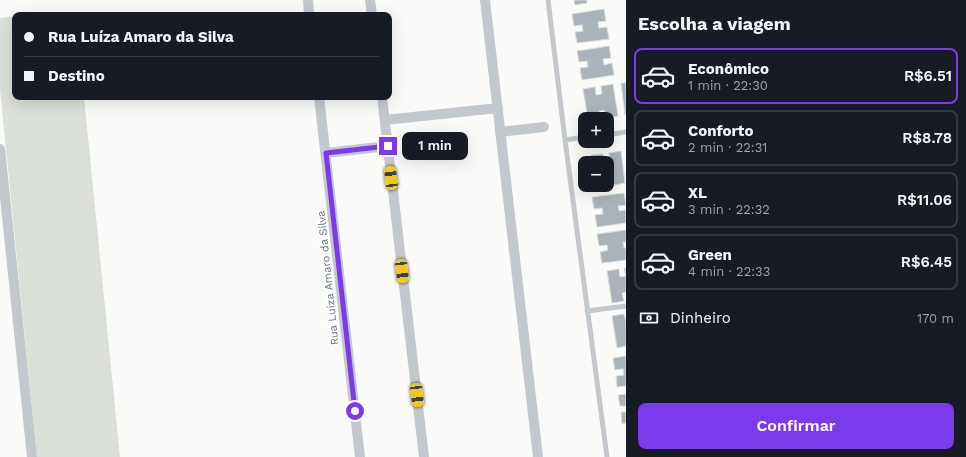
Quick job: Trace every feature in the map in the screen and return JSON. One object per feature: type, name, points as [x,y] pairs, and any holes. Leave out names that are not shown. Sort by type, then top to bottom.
[{"type":"street","points":[[308,0],[310,12]]},
{"type":"street","points":[[370,0],[372,12]]},
{"type":"street","points":[[485,0],[538,457]]},
{"type":"street","name":"Rua Luíza Amaro da Silva","points":[[319,100],[360,457]]},
{"type":"street","points":[[382,100],[424,457]]},
{"type":"street","points":[[384,120],[498,108]]},
{"type":"street","points":[[500,132],[544,127]]},
{"type":"street","points":[[326,153],[388,146]]},
{"type":"street","points":[[0,149],[32,457]]},
{"type":"lane","points":[[548,0],[607,457]]},
{"type":"lane","points":[[614,134],[626,132]]},
{"type":"lane","points":[[565,140],[578,138]]},
{"type":"lane","points":[[587,311],[626,306]]},
{"type":"shaded area","points":[[12,16],[12,100],[84,100],[120,457],[37,457],[0,90],[0,18]]},
{"type":"building","points":[[574,0],[587,0],[587,3],[575,5]]},
{"type":"building","points":[[604,9],[606,21],[598,22],[599,28],[607,27],[609,39],[577,43],[575,32],[583,31],[582,25],[574,26],[572,14]]},
{"type":"building","points":[[609,46],[611,58],[603,59],[604,65],[612,63],[614,75],[582,80],[580,68],[588,67],[587,61],[579,62],[577,51]]},
{"type":"building","points":[[621,83],[626,83],[626,115],[625,115]]},
{"type":"building","points":[[613,84],[618,116],[614,117],[614,112],[604,112],[604,110],[599,112],[587,112],[583,89],[595,87],[596,95],[602,94],[601,86]]},
{"type":"building","points":[[621,151],[625,183],[614,185],[614,156],[609,156],[609,153]]},
{"type":"building","points":[[603,154],[603,156],[591,156],[591,155]]},
{"type":"building","points":[[624,193],[626,205],[618,206],[619,211],[626,210],[626,223],[597,227],[595,215],[603,214],[602,208],[594,209],[592,197]]},
{"type":"building","points":[[626,230],[626,242],[623,242],[624,248],[626,248],[626,260],[602,263],[600,252],[608,250],[607,245],[599,246],[597,234]]},
{"type":"building","points":[[619,269],[620,277],[626,276],[626,292],[622,293],[624,301],[612,303],[607,271]]},
{"type":"building","points":[[624,314],[626,322],[626,346],[617,348],[612,316]]},
{"type":"building","points":[[626,356],[626,386],[617,387],[616,376],[624,375],[623,369],[615,370],[613,358]]},
{"type":"building","points":[[626,394],[626,406],[620,406],[618,395]]},
{"type":"building","points":[[621,412],[626,412],[626,423],[622,424]]},
{"type":"route","points":[[355,411],[326,153],[388,146]]}]
